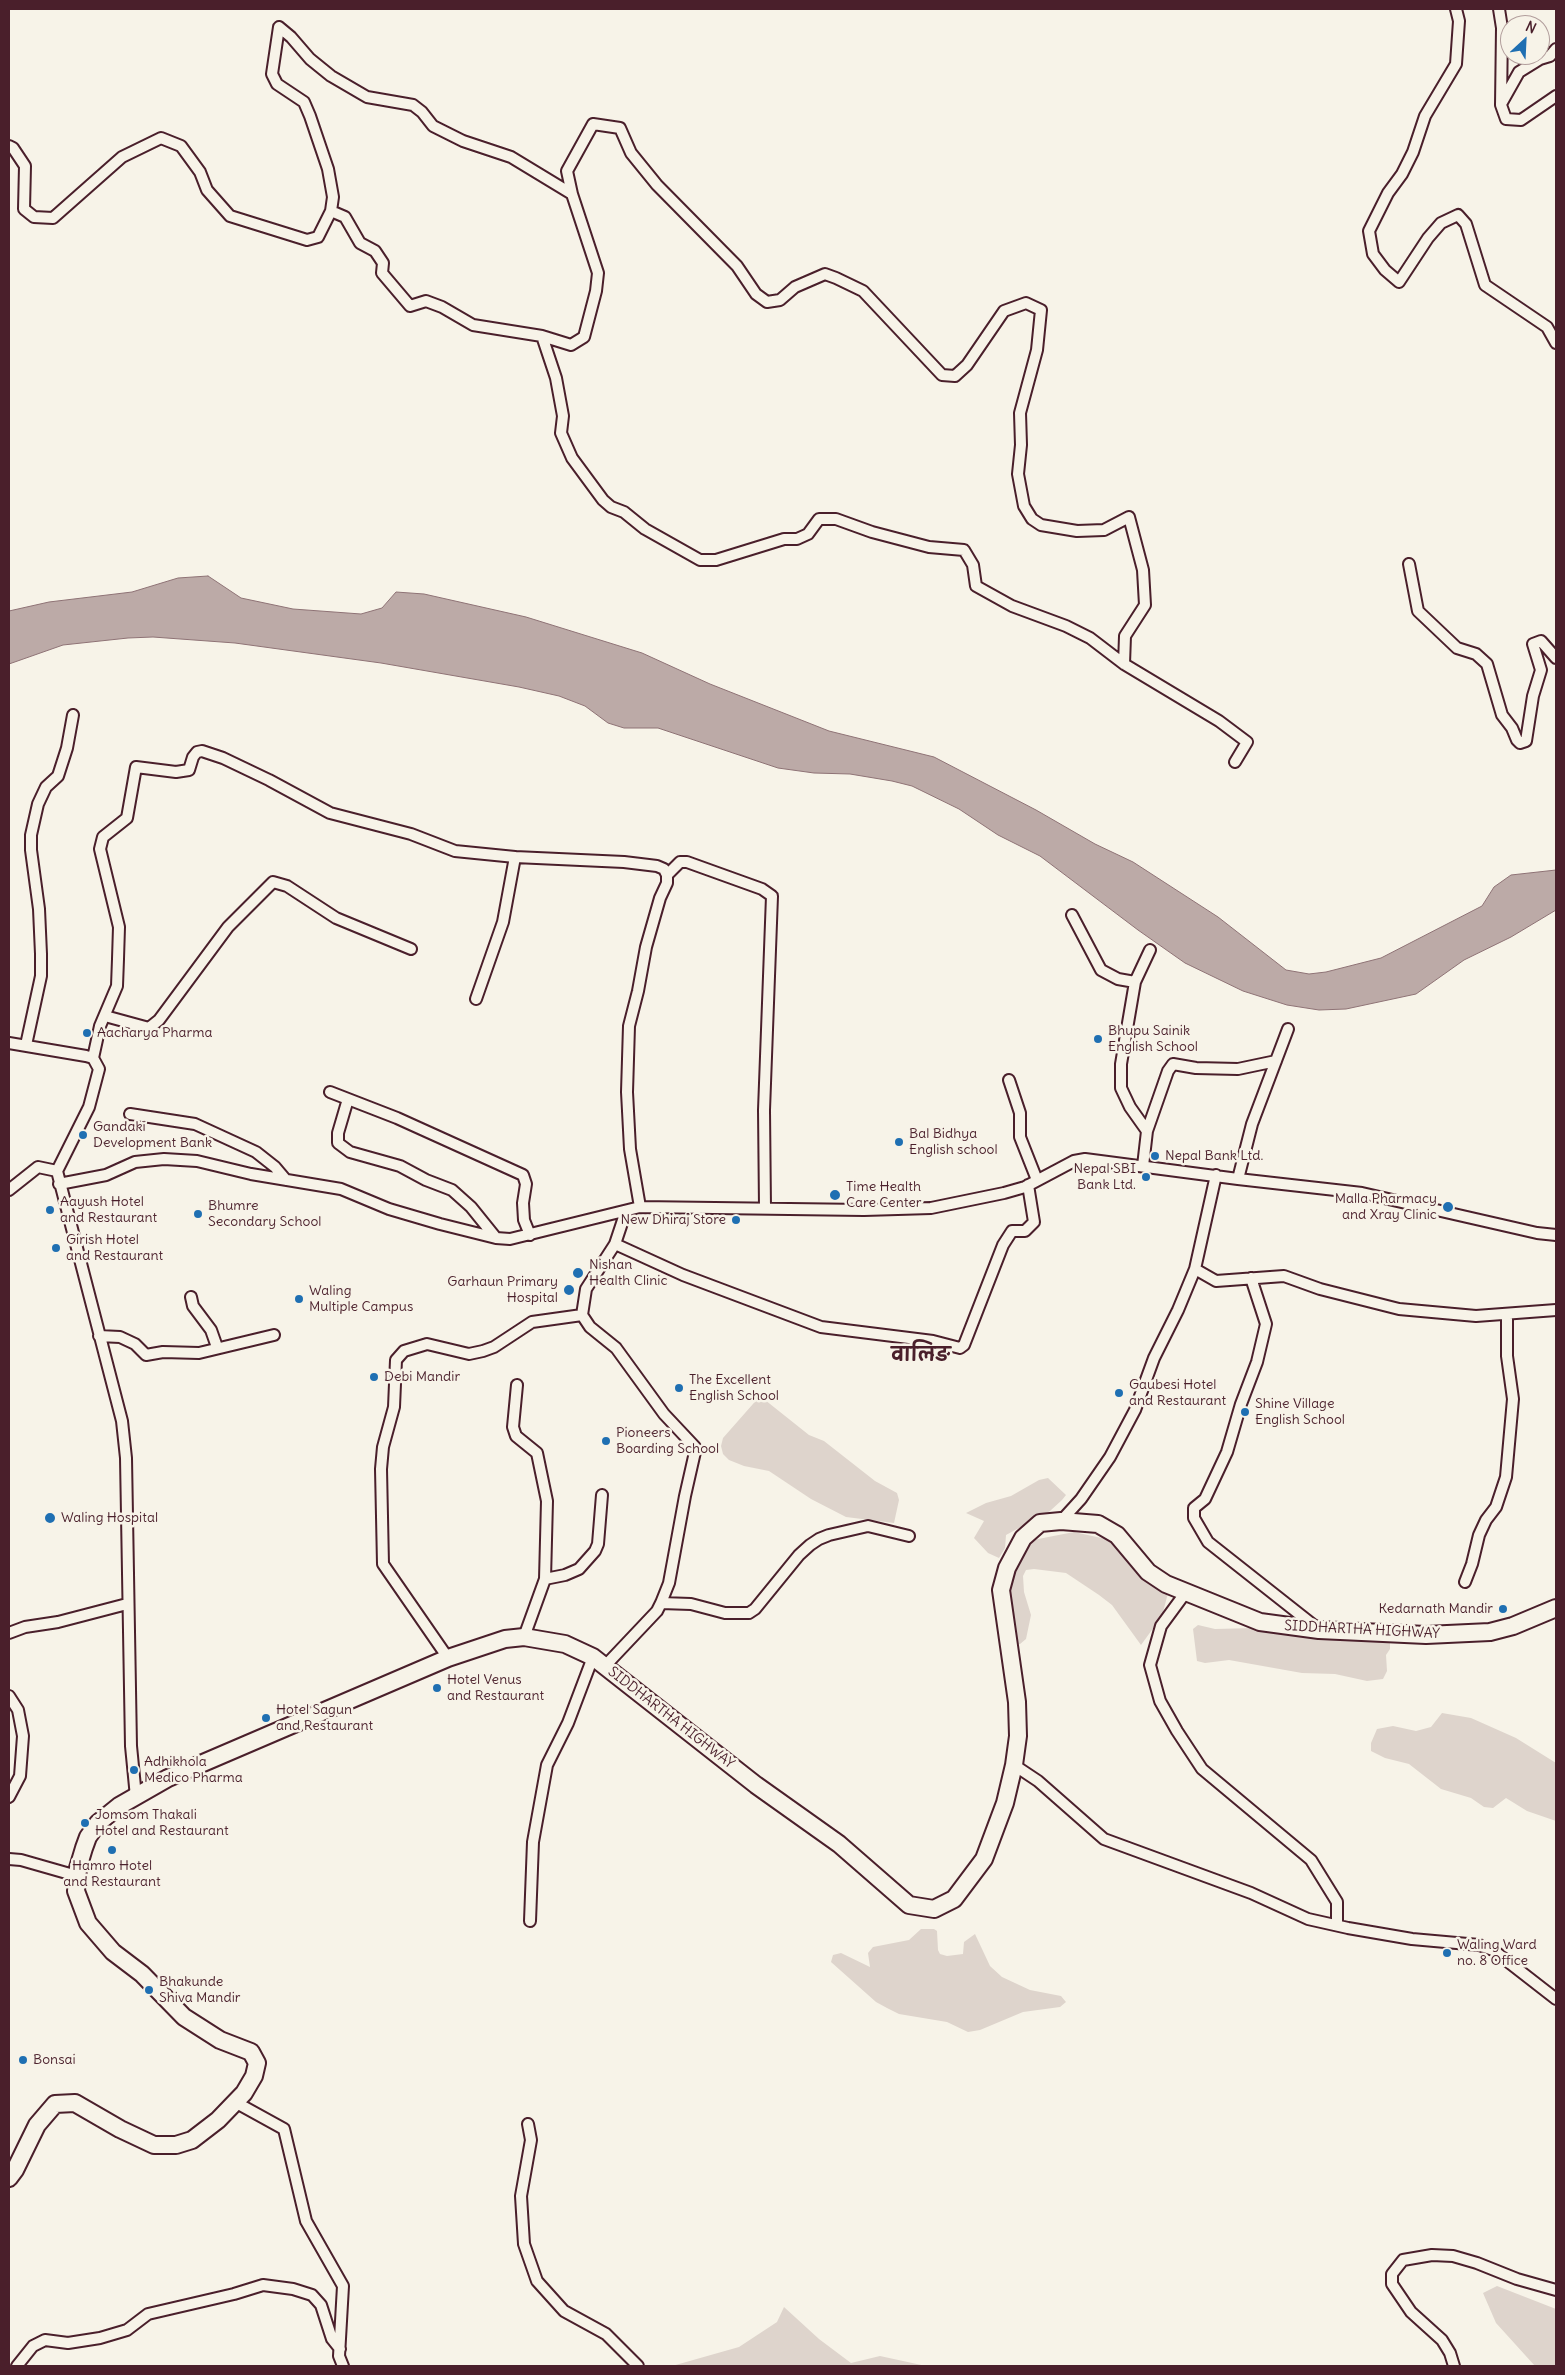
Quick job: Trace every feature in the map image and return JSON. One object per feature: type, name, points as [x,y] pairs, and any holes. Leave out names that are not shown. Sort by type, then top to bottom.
[{"type":"highway","name":"SIDDHARTHA HIGHWAY","points":[[9,2178],[15,2170],[37,2125],[55,2104],[75,2102],[120,2129],[154,2145],[176,2145],[192,2140],[218,2120],[235,2102],[254,2076],[257,2063],[251,2052],[220,2040],[184,2017],[142,1974],[113,1952],[88,1923],[76,1891],[77,1876],[88,1837],[98,1822],[119,1806],[168,1778],[448,1658],[504,1639],[524,1637],[565,1644],[599,1662],[756,1785],[839,1844],[909,1905],[934,1909],[954,1899],[984,1859],[1005,1803],[1014,1765],[1018,1736],[1017,1702],[1001,1590],[1006,1568],[1022,1538],[1040,1523],[1061,1521],[1098,1524],[1117,1535],[1148,1572],[1166,1584],[1260,1622],[1319,1630],[1426,1635],[1490,1632],[1513,1626],[1556,1608]]},
{"type":"street","points":[[1456,9],[1459,21],[1456,64],[1425,116],[1414,152],[1388,193],[1369,231],[1373,254],[1385,270],[1399,282],[1428,238],[1441,223],[1458,215],[1466,224],[1485,285],[1547,327],[1556,343]]},
{"type":"street","points":[[1499,9],[1502,28],[1501,105],[1506,119],[1521,120],[1556,96]]},
{"type":"street","points":[[9,146],[13,148],[25,166],[24,209],[34,217],[52,218],[122,157],[161,138],[181,146],[200,172],[207,190],[230,216],[307,240],[318,237],[330,211],[333,197],[328,169],[304,102],[277,84],[272,74],[279,27],[291,37],[310,60],[331,76],[367,97],[413,105],[422,112],[433,126],[463,140],[511,157],[572,194]]},
{"type":"street","points":[[1501,105],[1519,72],[1540,59],[1550,56],[1556,49]]},
{"type":"street","points":[[330,211],[345,217],[360,243],[375,251],[383,263],[382,273],[410,306],[426,301],[442,306],[473,325],[542,336],[571,345],[584,338],[596,291],[598,273],[572,194],[567,171],[587,139],[593,124],[620,128],[631,153],[657,184],[737,266],[756,294],[767,302],[780,300],[795,287],[825,274],[836,278],[863,291],[942,375],[955,376],[967,365],[1004,311],[1026,303],[1041,310],[1037,350],[1020,413],[1021,445],[1018,474],[1024,506],[1032,519],[1041,525],[1077,531],[1104,530],[1129,517],[1143,570],[1145,604],[1125,636],[1124,664]]},
{"type":"street","points":[[542,336],[556,378],[563,416],[561,433],[572,458],[603,500],[611,507],[624,512],[645,529],[700,560],[716,560],[784,539],[797,539],[808,534],[820,519],[836,519],[872,532],[929,547],[964,550],[973,565],[976,586],[1012,606],[1066,626],[1090,638],[1124,664],[1219,721],[1247,742],[1235,762]]},
{"type":"street","points":[[1409,564],[1418,611],[1457,648],[1470,651],[1487,664],[1502,714],[1520,743],[1526,741],[1533,696],[1541,670],[1533,644],[1541,641],[1556,658]]},
{"type":"street","points":[[26,1045],[40,976],[41,954],[40,917],[31,850],[31,835],[46,787],[58,776],[67,748],[73,715]]},
{"type":"street","points":[[136,1797],[130,1746],[126,1458],[122,1422],[57,1171],[89,1107],[97,1082],[99,1069],[93,1058],[100,1026],[116,986],[119,927],[100,849],[103,837],[127,818],[136,767],[176,772],[189,770],[193,757],[197,752],[202,751],[223,758],[269,780],[330,813],[412,834],[455,851],[515,857],[624,862],[657,866],[664,869],[668,875]]},
{"type":"street","points":[[476,1000],[503,922],[515,857]]},
{"type":"street","points":[[640,1208],[630,1149],[627,1092],[628,1026],[660,898],[667,883],[668,875],[680,862],[687,862],[762,889],[772,896],[764,1110],[765,1208]]},
{"type":"street","points":[[105,1016],[149,1028],[159,1020],[228,927],[273,882],[287,886],[336,918],[411,949]]},
{"type":"street","points":[[1072,915],[1101,970],[1118,979],[1135,982]]},
{"type":"street","points":[[1147,1132],[1130,1107],[1122,1088],[1123,1053],[1135,982],[1150,950]]},
{"type":"street","points":[[1238,1179],[1252,1124],[1288,1029]]},
{"type":"street","points":[[9,1043],[93,1058]]},
{"type":"street","points":[[1143,1166],[1147,1132],[1168,1071],[1173,1064],[1196,1068],[1238,1069],[1276,1062]]},
{"type":"street","points":[[616,1244],[711,1286],[821,1327],[933,1341],[960,1348],[964,1345],[1003,1246],[1012,1231],[1025,1231],[1034,1222],[1033,1183],[1020,1137],[1020,1113],[1009,1080]]},
{"type":"street","points":[[330,1092],[397,1118],[523,1175],[526,1184],[522,1203],[524,1220],[530,1235]]},
{"type":"street","points":[[348,1099],[338,1133],[338,1143],[350,1152],[400,1166],[426,1180],[452,1190],[471,1207],[496,1238]]},
{"type":"street","points":[[130,1114],[195,1124],[256,1152],[275,1167],[286,1180]]},
{"type":"street","points":[[59,1184],[106,1175],[135,1162],[164,1159],[197,1161],[251,1174],[340,1190],[389,1209],[462,1230],[496,1238],[510,1239],[640,1208],[931,1208],[1004,1193],[1033,1183],[1080,1159],[1362,1193],[1537,1233],[1556,1235]]},
{"type":"street","points":[[9,1190],[38,1167],[57,1171]]},
{"type":"street","points":[[1061,1521],[1080,1499],[1110,1456],[1135,1410],[1154,1358],[1178,1310],[1195,1269],[1216,1176]]},
{"type":"street","points":[[530,1922],[533,1842],[547,1765],[599,1662],[657,1611],[661,1603],[669,1583],[695,1447],[664,1414],[616,1348],[590,1327],[582,1315],[586,1290],[616,1244],[626,1211]]},
{"type":"street","points":[[1195,1269],[1216,1281],[1284,1276],[1320,1289],[1399,1309],[1476,1316],[1556,1310]]},
{"type":"street","points":[[1251,1278],[1266,1324],[1257,1362],[1241,1404],[1227,1452],[1205,1498],[1194,1508],[1194,1518],[1208,1542],[1319,1630]]},
{"type":"street","points":[[191,1297],[193,1306],[211,1330],[216,1347]]},
{"type":"street","points":[[448,1658],[387,1571],[382,1557],[381,1469],[383,1446],[394,1407],[396,1360],[399,1355],[412,1347],[427,1344],[469,1354],[483,1351],[494,1347],[532,1322],[582,1315]]},
{"type":"street","points":[[1465,1582],[1472,1564],[1479,1535],[1486,1520],[1496,1507],[1506,1476],[1513,1399],[1507,1356],[1507,1315]]},
{"type":"street","points":[[99,1336],[120,1337],[135,1344],[146,1354],[163,1352],[199,1354],[216,1347],[274,1335]]},
{"type":"street","points":[[517,1385],[512,1427],[521,1441],[537,1453],[547,1502],[545,1579],[524,1637]]},
{"type":"street","points":[[545,1579],[565,1575],[579,1569],[595,1551],[598,1544],[602,1494]]},
{"type":"street","points":[[661,1603],[691,1604],[725,1613],[749,1613],[755,1609],[799,1555],[820,1539],[829,1535],[868,1526],[909,1536]]},
{"type":"street","points":[[1186,1592],[1161,1626],[1150,1665],[1160,1701],[1177,1732],[1202,1769],[1311,1860],[1337,1902],[1337,1925]]},
{"type":"street","points":[[9,1633],[25,1626],[58,1622],[127,1604]]},
{"type":"street","points":[[9,1696],[18,1710],[23,1736],[20,1776],[9,1797]]},
{"type":"street","points":[[1014,1765],[1038,1781],[1104,1839],[1251,1893],[1308,1919],[1412,1938],[1479,1945],[1493,1950],[1556,1999]]},
{"type":"street","points":[[9,1859],[20,1860],[77,1876]]},
{"type":"street","points":[[235,2102],[284,2129],[306,2221],[342,2286],[339,2356],[343,2366]]},
{"type":"street","points":[[528,2124],[531,2140],[521,2196],[524,2244],[537,2281],[564,2311],[606,2334],[638,2366]]},
{"type":"street","points":[[1454,2366],[1450,2353],[1442,2340],[1411,2312],[1392,2284],[1392,2274],[1403,2260],[1432,2255],[1453,2256],[1477,2263],[1517,2279],[1556,2290]]},
{"type":"street","points":[[9,2365],[15,2366],[32,2346],[45,2340],[68,2343],[100,2338],[127,2330],[148,2314],[234,2294],[263,2285],[293,2289],[312,2295],[321,2305],[332,2339],[340,2349]]},
{"type":"shaded area","points":[[208,576],[241,598],[293,609],[361,614],[382,608],[396,592],[424,594],[526,617],[642,653],[710,684],[829,731],[934,757],[1036,810],[1095,844],[1133,862],[1218,917],[1286,970],[1309,974],[1326,972],[1381,958],[1482,906],[1494,887],[1511,875],[1556,870],[1556,910],[1511,937],[1464,960],[1416,994],[1346,1009],[1319,1010],[1287,1005],[1243,991],[1185,963],[1040,856],[998,835],[959,809],[912,786],[850,774],[814,773],[778,768],[658,728],[624,728],[608,723],[585,706],[559,696],[519,687],[381,663],[235,643],[153,637],[128,638],[63,645],[9,664],[9,611],[49,602],[132,592],[178,578]]},
{"type":"shaded area","points":[[760,1396],[809,1435],[824,1441],[875,1481],[897,1493],[899,1500],[894,1523],[846,1517],[811,1499],[769,1471],[744,1466],[729,1460],[723,1454],[721,1446],[723,1438]]},
{"type":"shaded area","points":[[1048,1478],[1066,1495],[1062,1500],[1050,1511],[1006,1535],[1005,1548],[999,1558],[988,1553],[974,1538],[984,1521],[966,1513],[986,1503],[1011,1496],[1039,1480]]},
{"type":"shaded area","points":[[1074,1532],[1106,1539],[1125,1552],[1168,1593],[1162,1616],[1141,1645],[1112,1605],[1099,1595],[1066,1573],[1034,1569],[1026,1570],[1023,1576],[1024,1592],[1031,1615],[1026,1639],[1020,1644],[1012,1645],[1008,1572],[1033,1540]]},
{"type":"shaded area","points":[[1198,1625],[1215,1629],[1254,1628],[1301,1637],[1390,1641],[1390,1649],[1386,1655],[1387,1671],[1383,1679],[1367,1681],[1335,1674],[1302,1673],[1229,1660],[1205,1663],[1197,1661],[1193,1629]]},
{"type":"shaded area","points":[[1442,1713],[1471,1718],[1516,1738],[1556,1763],[1556,1821],[1527,1811],[1506,1798],[1493,1808],[1484,1807],[1471,1798],[1441,1789],[1409,1764],[1385,1758],[1371,1751],[1371,1743],[1377,1729],[1393,1726],[1416,1731],[1431,1727]]},
{"type":"shaded area","points":[[921,1929],[934,1929],[937,1931],[938,1950],[940,1954],[947,1956],[963,1954],[964,1942],[975,1934],[990,1966],[1002,1977],[1030,1990],[1061,1996],[1066,2002],[1060,2007],[1023,2012],[980,2030],[968,2032],[947,2022],[899,2014],[887,2008],[876,2002],[831,1962],[833,1955],[841,1953],[870,1967],[868,1953],[873,1947],[909,1940]]},
{"type":"shaded area","points":[[1497,2286],[1556,2309],[1556,2366],[1535,2366],[1496,2323],[1483,2293]]},
{"type":"shaded area","points":[[784,2307],[819,2339],[851,2363],[880,2356],[926,2366],[672,2366],[739,2347],[777,2322]]},
{"type":"place","name":"Aacharya Pharma","points":[[87,1033]]},
{"type":"place","name":"Bhupu Sainik English School","points":[[1098,1039]]},
{"type":"place","name":"Gandaki Development Bank","points":[[83,1135]]},
{"type":"place","name":"Bal Bidhya English school","points":[[899,1142]]},
{"type":"place","name":"Nepal Bank Ltd.","points":[[1155,1156]]},
{"type":"place","name":"Nepal SBI Bank Ltd.","points":[[1146,1177]]},
{"type":"place","name":"Time Health Care Center","points":[[835,1195]]},
{"type":"place","name":"Malla Pharmacy and Xray Clinic","points":[[1448,1207]]},
{"type":"place","name":"Aayush Hotel and Restaurant","points":[[50,1210]]},
{"type":"place","name":"Bhumre Secondary School","points":[[198,1214]]},
{"type":"place","name":"New Dhiraj Store","points":[[736,1220]]},
{"type":"place","name":"Girish Hotel and Restaurant","points":[[56,1248]]},
{"type":"place","name":"Nishan Health Clinic","points":[[578,1273]]},
{"type":"place","name":"Garhaun Primary Hospital","points":[[569,1290]]},
{"type":"place","name":"Waling Multiple Campus","points":[[299,1299]]},
{"type":"place","name":"Debi Mandir","points":[[374,1377]]},
{"type":"place","name":"The Excellent English School","points":[[679,1388]]},
{"type":"place","name":"Gaubesi Hotel and Restaurant","points":[[1119,1393]]},
{"type":"place","name":"Shine Village English School","points":[[1245,1412]]},
{"type":"place","name":"Pioneers Boarding School","points":[[606,1441]]},
{"type":"place","name":"Waling Hospital","points":[[50,1518]]},
{"type":"place","name":"Kedarnath Mandir","points":[[1503,1609]]},
{"type":"place","name":"Hotel Venus and Restaurant","points":[[437,1688]]},
{"type":"place","name":"Hotel Sagun and Restaurant","points":[[266,1718]]},
{"type":"place","name":"Adhikhola Medico Pharma","points":[[134,1770]]},
{"type":"place","name":"Jomsom Thakali Hotel and Restaurant","points":[[85,1823]]},
{"type":"place","name":"Hamro Hotel and Restaurant","points":[[112,1850]]},
{"type":"place","name":"Waling Ward no. 8 Office","points":[[1447,1953]]},
{"type":"place","name":"Bhakunde Shiva Mandir","points":[[149,1990]]},
{"type":"place","name":"Bonsai","points":[[23,2060]]},
{"type":"district","name":"वालिङ","points":[[921,1356]]}]
